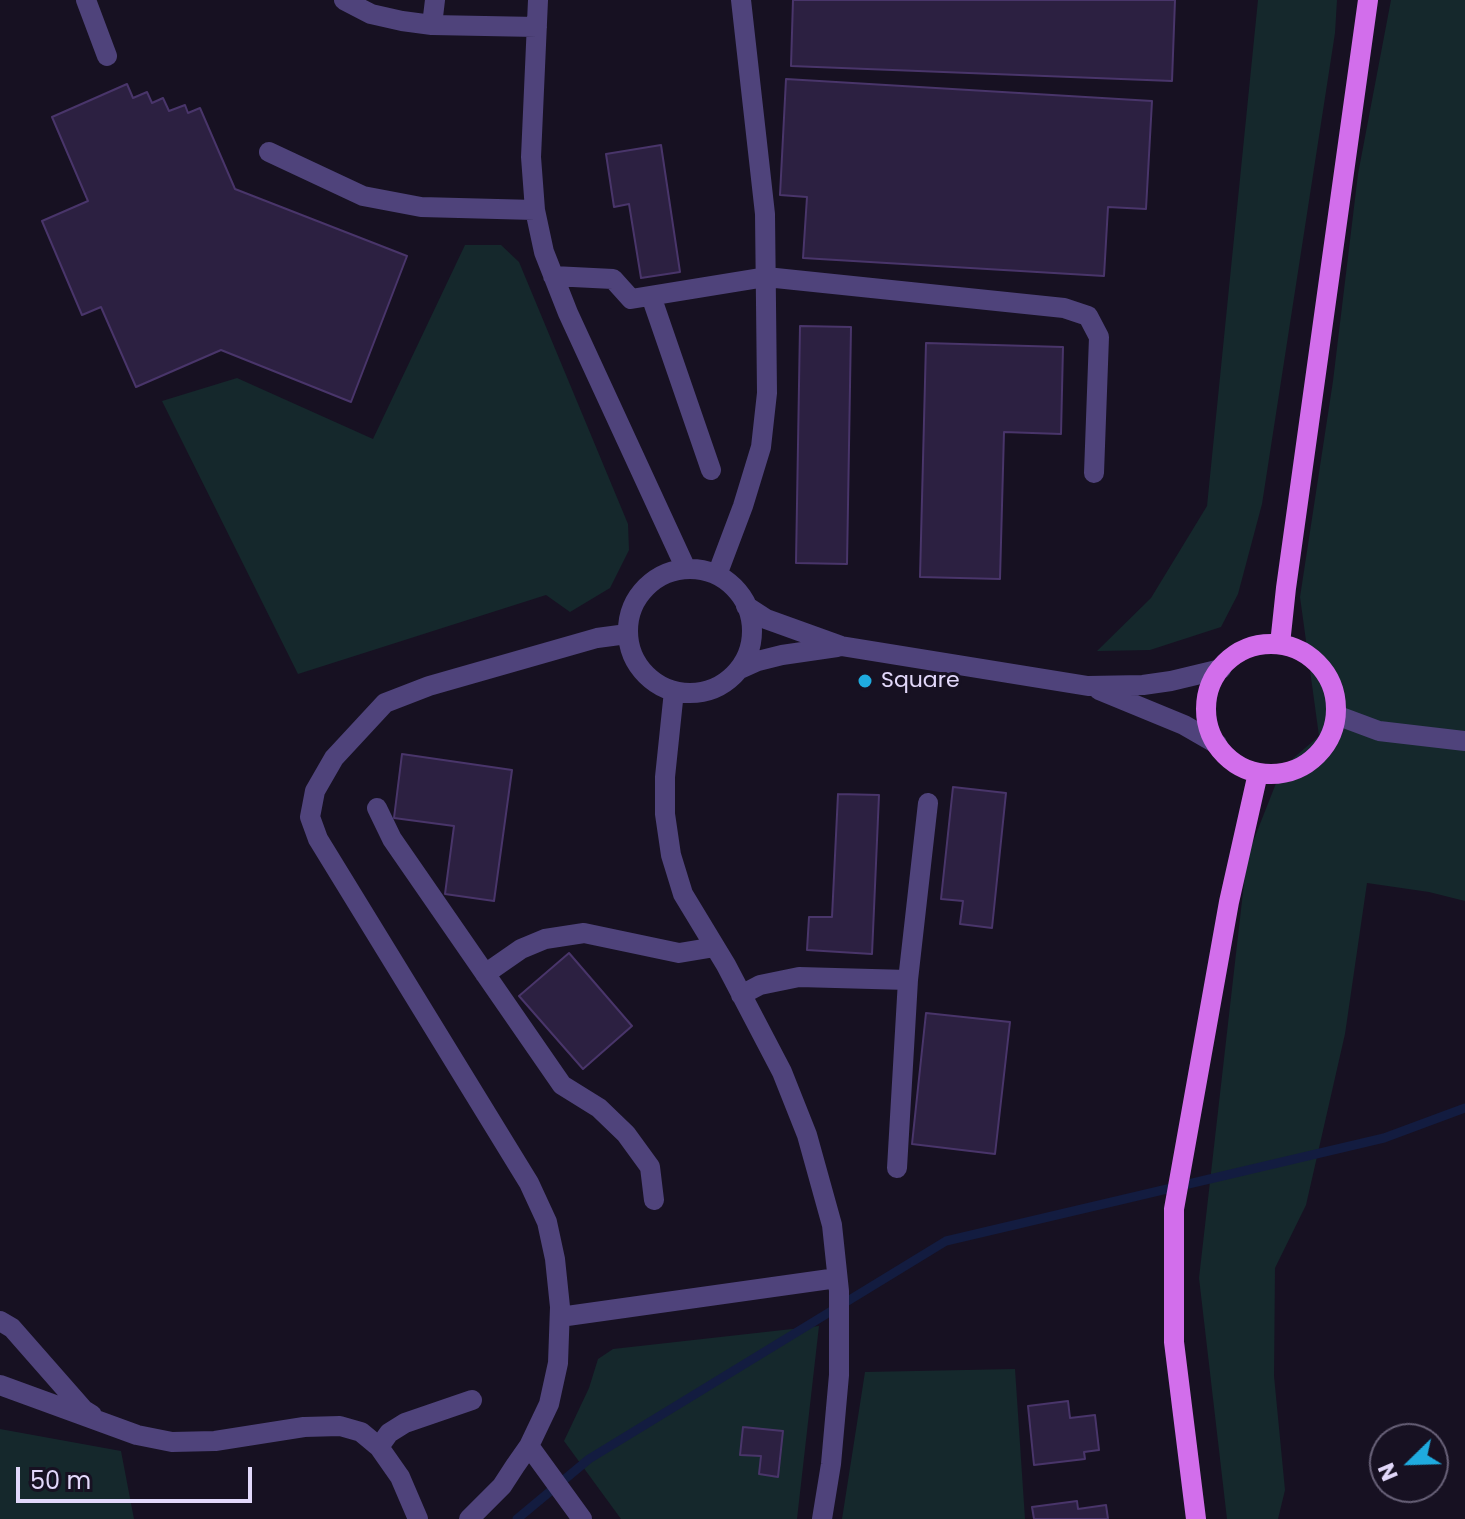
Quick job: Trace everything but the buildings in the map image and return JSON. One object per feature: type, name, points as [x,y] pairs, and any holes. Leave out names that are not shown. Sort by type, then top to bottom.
[{"type":"main road","points":[[1280,644],[1368,0]]},
{"type":"main road","points":[[1280,644],[1299,650],[1315,661],[1328,677],[1335,695],[1336,715],[1331,736],[1318,754],[1301,767],[1280,774],[1258,773],[1239,766],[1217,744],[1207,715],[1208,695],[1221,669],[1242,651],[1260,645],[1280,644]]},
{"type":"main road","points":[[1196,1519],[1174,1342],[1174,1209],[1229,902],[1258,773]]},
{"type":"street","points":[[86,0],[107,56]]},
{"type":"street","points":[[344,0],[371,14],[432,25],[537,27]]},
{"type":"street","points":[[432,25],[435,0]]},
{"type":"street","points":[[538,0],[531,157],[535,210],[544,252],[568,313],[686,569]]},
{"type":"street","points":[[717,575],[761,447],[767,393],[765,214],[741,0]]},
{"type":"street","points":[[269,152],[363,196],[421,207],[535,210]]},
{"type":"street","points":[[553,276],[613,279],[631,299],[766,277],[1064,308],[1088,316],[1099,337],[1094,473]]},
{"type":"street","points":[[651,296],[711,470]]},
{"type":"street","points":[[738,670],[750,645],[752,628],[746,606],[735,588],[717,575],[686,569],[667,573],[651,582],[638,597],[630,615],[627,634],[630,649],[647,676],[674,691],[705,692],[758,661],[841,646]]},
{"type":"street","points":[[746,606],[766,619],[841,646],[1088,686],[1143,685],[1221,669]]},
{"type":"street","points":[[469,1519],[502,1486],[529,1446],[549,1404],[558,1363],[560,1317],[555,1259],[547,1222],[529,1183],[318,839],[310,817],[315,791],[334,758],[385,703],[429,686],[597,638],[627,634]]},
{"type":"street","points":[[1088,686],[1184,725],[1217,744]]},
{"type":"street","points":[[674,691],[665,777],[665,814],[671,855],[683,894],[782,1072],[807,1135],[832,1225],[839,1291],[839,1375],[831,1464],[822,1519]]},
{"type":"street","points":[[1336,715],[1379,731],[1465,741]]},
{"type":"street","points":[[897,1168],[908,980],[928,803]]},
{"type":"street","points":[[377,808],[392,839],[562,1085],[599,1108],[626,1134],[650,1167],[654,1200]]},
{"type":"street","points":[[485,974],[521,949],[545,939],[584,933],[679,953],[715,947]]},
{"type":"street","points":[[741,995],[760,985],[799,977],[908,980]]},
{"type":"street","points":[[560,1317],[837,1278]]},
{"type":"street","points":[[4,1321],[84,1410],[102,1422]]},
{"type":"street","points":[[0,1385],[137,1435],[172,1442],[215,1441],[304,1427],[340,1426],[361,1432],[379,1447],[400,1477],[418,1519]]},
{"type":"street","points":[[379,1447],[389,1433],[405,1423],[472,1400]]},
{"type":"street","points":[[529,1446],[582,1519]]},
{"type":"green space","points":[[1258,0],[1337,0],[1335,33],[1262,504],[1238,594],[1221,627],[1150,650],[1097,651],[1151,598],[1207,506]]},
{"type":"green space","points":[[1391,0],[1465,0],[1465,901],[1367,883],[1345,1034],[1306,1205],[1275,1268],[1274,1376],[1285,1490],[1278,1519],[1227,1519],[1199,1278],[1247,857],[1282,768],[1319,736],[1300,597],[1333,381],[1358,174]]},
{"type":"green space","points":[[465,245],[501,245],[519,262],[628,524],[629,550],[610,588],[570,612],[546,595],[298,674],[162,401],[237,378],[373,439]]},
{"type":"green space","points":[[819,1326],[797,1519],[621,1519],[564,1441],[589,1388],[598,1359],[613,1349]]},
{"type":"green space","points":[[1015,1369],[1025,1519],[842,1519],[865,1372]]},
{"type":"green space","points":[[0,1429],[121,1451],[134,1519],[0,1519]]},
{"type":"waterway","points":[[517,1519],[589,1459],[946,1241],[1384,1138],[1465,1108]]},
{"type":"place","name":"Square","points":[[865,681]]}]
